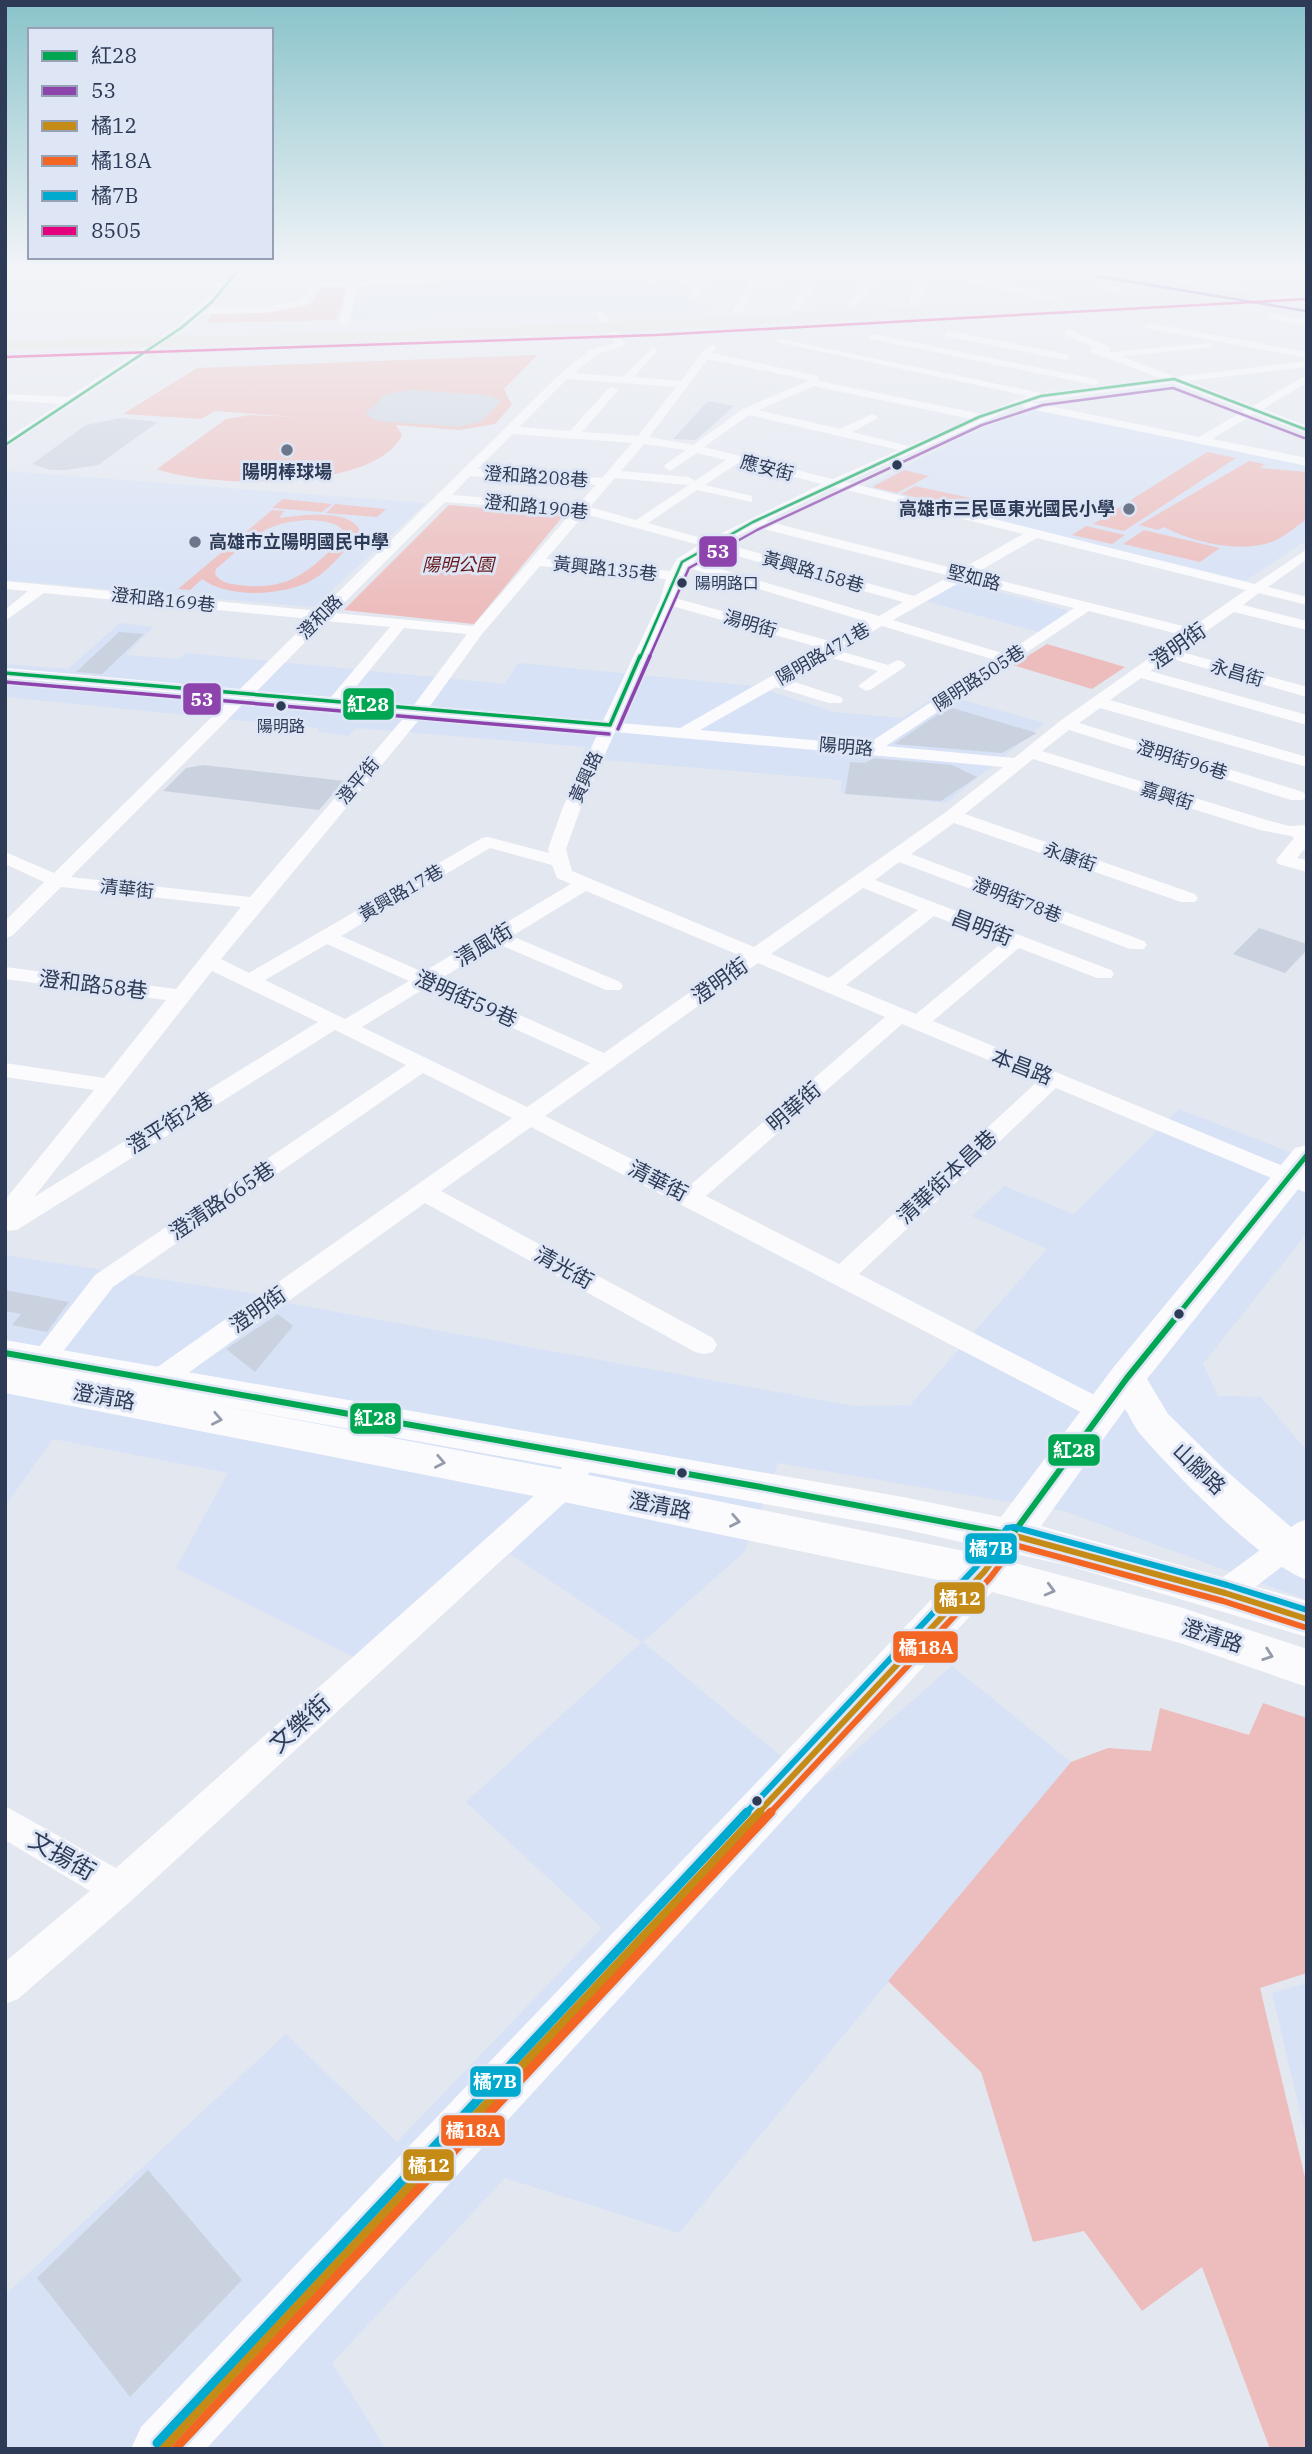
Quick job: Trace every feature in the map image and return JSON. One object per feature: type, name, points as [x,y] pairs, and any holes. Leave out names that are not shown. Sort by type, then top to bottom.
[{"type":"street","points":[[7,443],[100,382]]},
{"type":"street","name":"澄和路","points":[[5,932],[559,382]]},
{"type":"street","points":[[648,382],[683,384]]},
{"type":"street","name":"澄平街","points":[[5,1217],[255,903],[419,709],[477,631],[641,440],[685,382]]},
{"type":"street","points":[[847,403],[898,382]]},
{"type":"street","points":[[971,382],[1041,396]]},
{"type":"street","points":[[1089,382],[1116,387]]},
{"type":"street","points":[[681,562],[753,522],[979,417],[1041,396],[1156,382]]},
{"type":"street","points":[[1181,382],[1307,429]]},
{"type":"street","points":[[1200,440],[1303,382]]},
{"type":"street","points":[[670,467],[747,411],[813,383],[979,417]]},
{"type":"street","points":[[576,438],[613,390]]},
{"type":"street","points":[[5,397],[72,401]]},
{"type":"street","points":[[1016,403],[1307,462]]},
{"type":"street","points":[[895,413],[915,404]]},
{"type":"street","points":[[747,411],[909,449]]},
{"type":"street","points":[[842,433],[872,417]]},
{"type":"street","name":"應安街","points":[[510,430],[576,438],[668,442],[1032,535],[1307,601]]},
{"type":"street","points":[[638,524],[734,460]]},
{"type":"street","points":[[528,464],[698,485],[748,499]]},
{"type":"street","name":"澄和路208巷","points":[[467,472],[611,476]]},
{"type":"street","name":"澄和路190巷","points":[[442,498],[582,509],[710,544]]},
{"type":"street","name":"堅如路","points":[[753,522],[1195,634]]},
{"type":"street","name":"陽明路471巷","points":[[683,733],[1032,535]]},
{"type":"street","name":"黃興路158巷","points":[[710,544],[915,601]]},
{"type":"street","name":"澄明街","points":[[143,1392],[953,816],[1066,724],[1307,553]]},
{"type":"street","name":"黃興路135巷","points":[[537,562],[674,576]]},
{"type":"street","points":[[681,562],[1007,659]]},
{"type":"street","name":"黃興路","points":[[561,862],[557,849],[587,769],[610,726],[667,600],[681,562]]},
{"type":"street","name":"澄和路169巷","points":[[5,585],[477,631]]},
{"type":"street","points":[[5,617],[41,588]]},
{"type":"street","name":"湯明街","points":[[667,600],[890,670]]},
{"type":"street","name":"陽明路505巷","points":[[871,749],[1087,606]]},
{"type":"street","points":[[1233,607],[1307,625]]},
{"type":"street","points":[[335,702],[400,624]]},
{"type":"street","name":"永昌街","points":[[1167,653],[1307,692]]},
{"type":"street","points":[[866,686],[905,661]]},
{"type":"street","name":"陽明路","points":[[5,673],[871,749],[1024,758]]},
{"type":"street","points":[[1139,673],[1307,720]]},
{"type":"street","points":[[775,681],[835,700]]},
{"type":"street","points":[[1098,702],[1307,762]]},
{"type":"street","name":"澄明街96巷","points":[[1066,724],[1297,796]]},
{"type":"street","name":"嘉興街","points":[[1024,758],[1266,826],[1301,830]]},
{"type":"street","name":"永康街","points":[[953,816],[1188,898]]},
{"type":"street","points":[[1301,830],[1305,837],[1285,860],[1307,866]]},
{"type":"street","name":"黃興路17巷","points":[[249,981],[488,842],[561,862]]},
{"type":"street","name":"澄明街78巷","points":[[897,855],[1137,945]]},
{"type":"street","name":"清華街","points":[[5,857],[56,881],[255,903]]},
{"type":"street","points":[[561,862],[564,874],[585,884],[757,955]]},
{"type":"street","name":"昌明街","points":[[861,881],[1104,974]]},
{"type":"street","name":"清風街","points":[[340,1024],[425,981],[585,884]]},
{"type":"street","points":[[831,987],[931,909]]},
{"type":"street","name":"澄明街59巷","points":[[326,936],[607,1062]]},
{"type":"street","points":[[498,937],[612,986]]},
{"type":"street","name":"明華街","points":[[690,1198],[907,1020],[1016,941]]},
{"type":"street","name":"本昌路","points":[[757,955],[1053,1079],[1300,1173]]},
{"type":"street","name":"清華街","points":[[208,961],[690,1198],[1102,1411]]},
{"type":"street","name":"澄和路58巷","points":[[5,973],[181,996]]},
{"type":"street","name":"澄平街2巷","points":[[5,1225],[340,1024]]},
{"type":"street","name":"澄清路665巷","points":[[24,1356],[104,1281],[422,1064]]},
{"type":"street","points":[[5,1070],[110,1086]]},
{"type":"street","name":"清華街本昌巷","points":[[842,1275],[1053,1079]]},
{"type":"street","points":[[163,2449],[998,1554],[1127,1378],[1300,1173]]},
{"type":"street","points":[[5,1184],[29,1187]]},
{"type":"street","name":"清光街","points":[[423,1192],[704,1345]]},
{"type":"street","name":"澄清路","points":[[24,1356],[143,1392]]},
{"type":"street","name":"山腳路","points":[[1127,1378],[1154,1424],[1209,1479],[1299,1547],[1225,1593]]},
{"type":"street","name":"澄清路","points":[[5,1379],[143,1392],[576,1471],[998,1554],[1225,1593],[1307,1619]]},
{"type":"street","name":"文樂街","points":[[5,1986],[119,1889],[576,1471]]},
{"type":"street","name":"澄清路","points":[[998,1554],[1180,1625],[1307,1668]]},
{"type":"street","name":"文揚街","points":[[5,1822],[119,1889]]},
{"type":"shaded area","name":"高雄市三民區東光國民小學","points":[[1022,408],[1307,464],[1307,540],[1245,581],[863,487]]},
{"type":"shaded area","name":"高雄市立陽明國民中學","points":[[5,471],[426,503],[314,607],[5,580]]},
{"type":"shaded area","points":[[955,580],[1069,613],[1039,632],[921,600]]},
{"type":"shaded area","points":[[120,623],[153,627],[126,655],[179,659],[186,653],[505,684],[518,663],[754,686],[834,712],[902,718],[941,694],[1045,723],[946,803],[841,793],[841,780],[581,758],[585,747],[357,728],[348,736],[320,732],[317,728],[5,697],[5,664],[68,669]]},
{"type":"shaded area","points":[[1179,1109],[1307,1159],[1307,1233],[1203,1364],[1218,1396],[1261,1397],[1307,1451],[1307,1600],[1064,1511],[778,1463],[745,1551],[643,1642],[816,1785],[952,1666],[1071,1762],[679,2233],[505,2178],[332,2363],[386,2449],[5,2449],[5,2295],[286,2034],[397,2142],[602,1928],[466,1802],[642,1642],[510,1554],[380,1670],[176,1568],[228,1473],[53,1439],[5,1506],[5,1255],[256,1294],[287,1303],[854,1406],[910,1405],[1047,1249],[972,1216],[1004,1186],[1074,1214]]},
{"type":"shaded area","points":[[1307,1983],[1307,2141],[1272,1993]]},
{"type":"green space","points":[[175,382],[511,382],[504,389],[512,405],[495,424],[459,430],[396,425],[402,435],[386,454],[360,467],[327,476],[289,480],[213,480],[157,469],[226,419],[250,415],[296,417],[215,411],[201,419],[123,414]]},
{"type":"green space","points":[[1207,452],[1236,458],[1124,531],[1093,524]]},
{"type":"green space","points":[[1249,461],[1265,464],[1260,468],[1307,472],[1307,519],[1280,538],[1253,546],[1237,547],[1190,538],[1164,527],[1158,530],[1139,525]]},
{"type":"green space","points":[[904,470],[929,476],[897,493],[872,487]]},
{"type":"green space","points":[[915,486],[975,499],[960,507],[901,494]]},
{"type":"green space","points":[[283,499],[332,504],[322,512],[272,508]]},
{"type":"green space","points":[[335,504],[386,509],[377,517],[326,513]]},
{"type":"green space","name":"陽明公園","points":[[449,505],[564,515],[474,624],[344,610]]},
{"type":"green space","points":[[272,510],[284,511],[279,518],[337,516],[356,525],[361,533],[333,564],[302,585],[257,593],[227,590],[202,579],[190,590],[178,589]],"holes":[[[308,520],[335,524],[346,535],[311,568],[299,575],[273,585],[257,586],[228,583],[215,574],[216,569],[267,529]]]},
{"type":"green space","points":[[1086,526],[1125,535],[1112,544],[1072,535]]},
{"type":"green space","points":[[1144,530],[1220,548],[1200,562],[1123,544]]},
{"type":"green space","points":[[1047,644],[1125,667],[1092,689],[1013,665]]},
{"type":"green space","points":[[1263,1703],[1307,1718],[1307,1973],[1260,1988],[1307,2186],[1307,2449],[1270,2449],[1202,2267],[1142,2311],[1084,2231],[1033,2242],[981,2072],[888,1981],[1071,1762],[1108,1748],[1151,1751],[1160,1708],[1249,1735]]},
{"type":"building","points":[[410,390],[489,395],[501,401],[481,422],[458,427],[377,421],[365,414],[386,394]]},
{"type":"building","points":[[708,401],[734,406],[696,440],[673,439]]},
{"type":"building","points":[[121,418],[158,422],[98,465],[51,470],[32,464],[86,425]]},
{"type":"building","points":[[119,632],[144,634],[102,674],[76,672]]},
{"type":"building","points":[[949,707],[1037,733],[1002,753],[894,744]]},
{"type":"building","points":[[873,758],[952,765],[977,777],[941,801],[845,794],[850,762],[865,763]]},
{"type":"building","points":[[203,765],[344,781],[319,810],[163,791],[186,768]]},
{"type":"building","points":[[1259,928],[1307,944],[1307,950],[1285,973],[1233,954]]},
{"type":"building","points":[[5,1290],[69,1302],[47,1332],[12,1325],[21,1314],[5,1311]]},
{"type":"building","points":[[278,1314],[293,1326],[255,1372],[226,1349]]},
{"type":"building","points":[[148,2170],[242,2280],[130,2397],[37,2278]]},
{"type":"transit line","name":"紅28","points":[[5,445],[100,382]]},
{"type":"transit line","name":"紅28","points":[[5,673],[610,725],[682,562],[753,522],[979,417],[1041,396],[1154,382]]},
{"type":"transit line","name":"紅28","points":[[1181,382],[1307,430]]},
{"type":"transit line","name":"53","points":[[618,729],[689,568],[757,530],[982,425],[1043,405],[1173,388],[1304,438]]},
{"type":"transit line","name":"53","points":[[5,682],[609,734]]},
{"type":"transit line","name":"紅28","points":[[5,1353],[761,1487],[1012,1535],[1127,1378],[1307,1155]]},
{"type":"transit line","name":"橘7B","points":[[157,2443],[977,1566],[1007,1528],[1014,1527],[1227,1585],[1307,1610]]},
{"type":"transit line","name":"橘12","points":[[163,2449],[984,1572],[1012,1535],[1225,1593],[1307,1619]]},
{"type":"transit line","name":"橘18A","points":[[175,2449],[990,1578],[1015,1545],[1223,1601],[1304,1627]]},
{"type":"place","name":"陽明棒球場","points":[[287,450]]},
{"type":"place","name":"高雄市三民區東光國民小學","points":[[1129,509]]},
{"type":"place","name":"高雄市立陽明國民中學","points":[[195,542]]},
{"type":"place","name":"陽明路口","points":[[682,583]]},
{"type":"place","name":"陽明路","points":[[281,706]]}]
